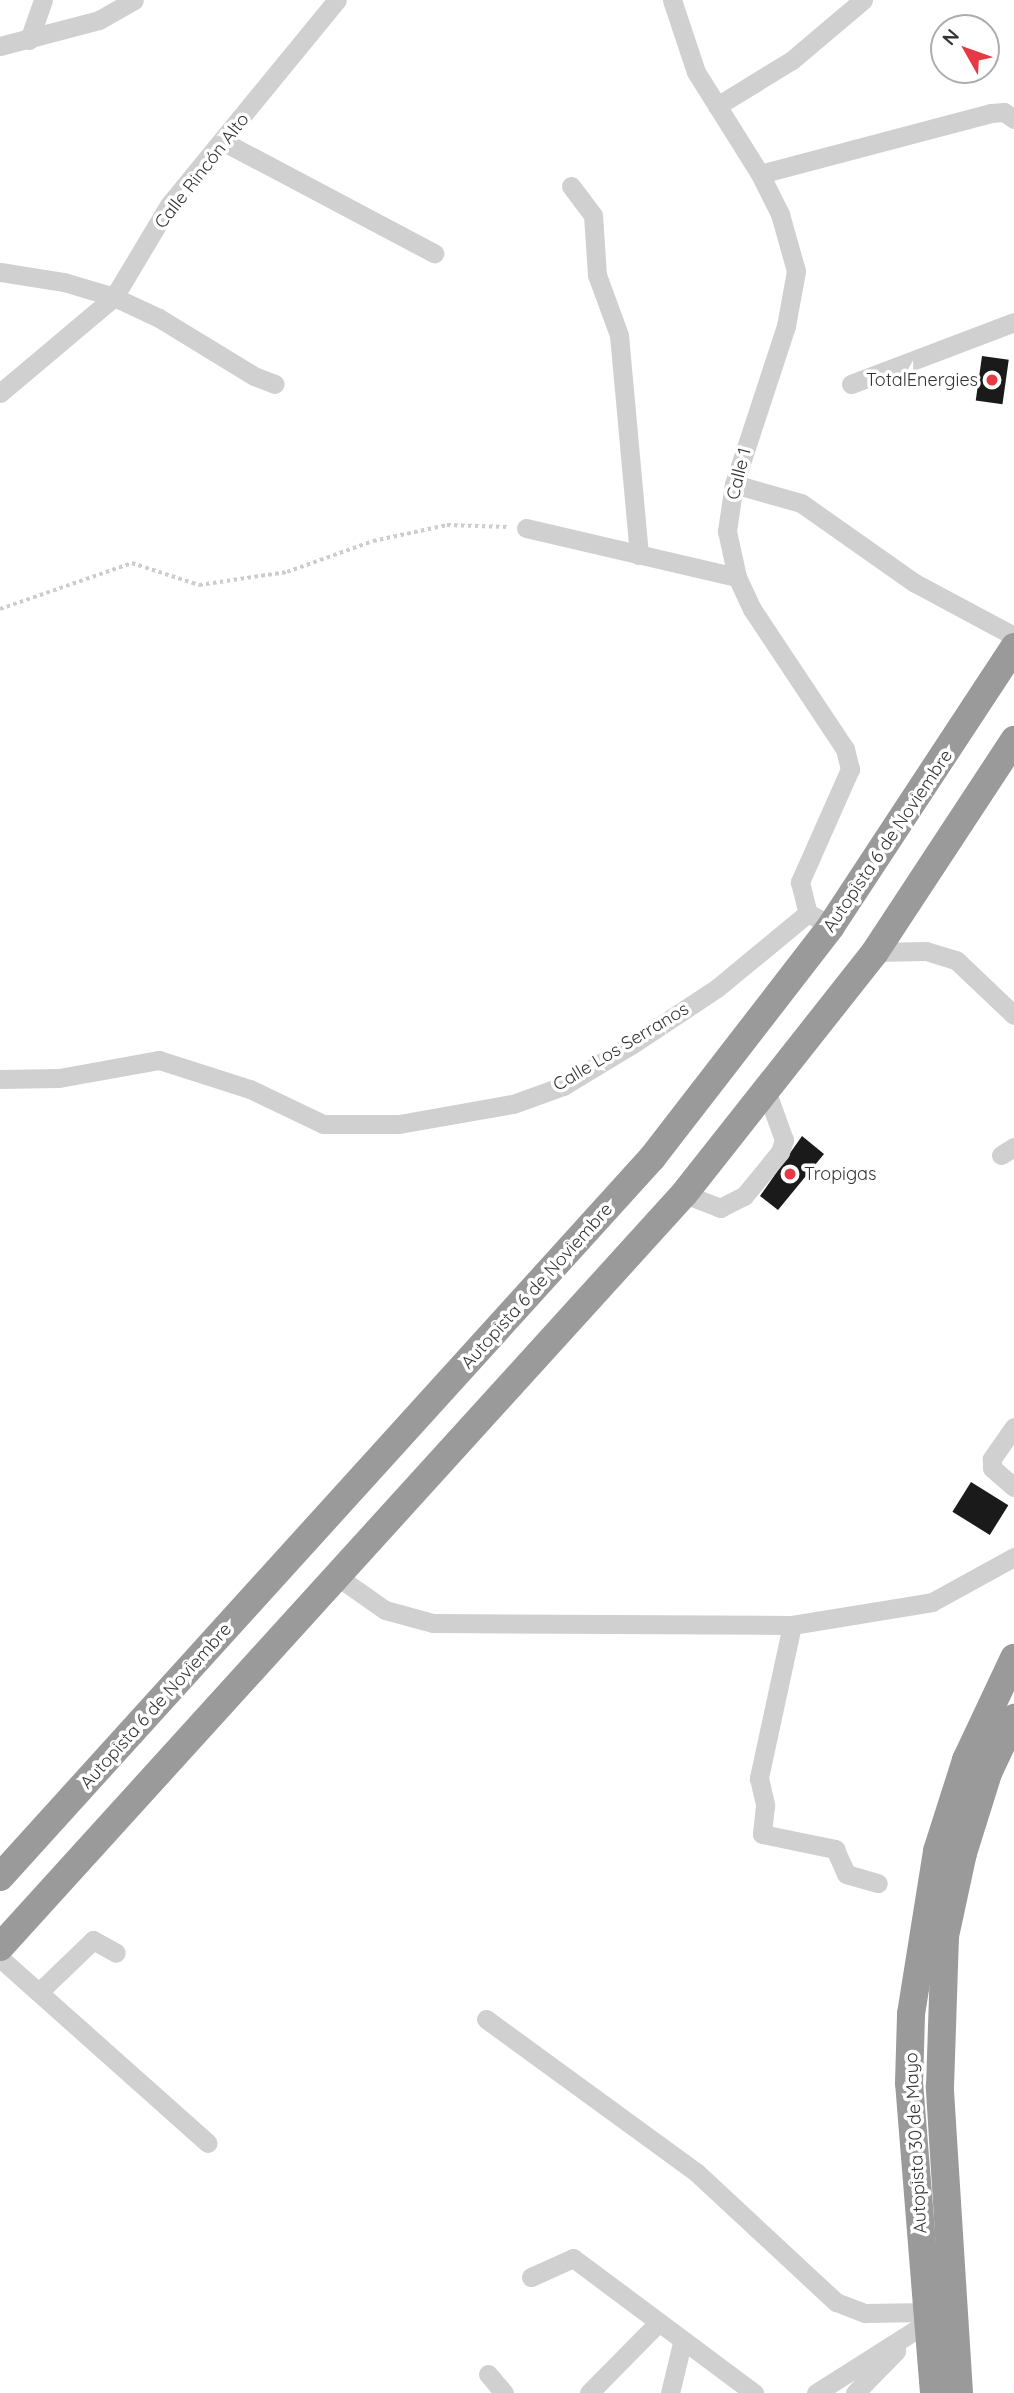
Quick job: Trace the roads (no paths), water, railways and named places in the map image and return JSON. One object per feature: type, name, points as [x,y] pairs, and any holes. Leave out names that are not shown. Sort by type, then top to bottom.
[{"type":"highway","name":"Autopista 6 de Noviembre","points":[[0,1877],[652,1158],[1014,647]]},
{"type":"highway","points":[[0,1947],[684,1194],[767,1093],[875,952],[1014,740]]},
{"type":"highway","name":"Autopista 30 de Mayo","points":[[934,2393],[921,2323],[909,2083],[919,1944],[937,1851],[966,1760],[1014,1658]]},
{"type":"highway","name":"Autopista 30 de Mayo","points":[[959,2393],[940,2087],[946,1936],[963,1853],[988,1773],[1014,1718]]},
{"type":"street","points":[[29,40],[43,0]]},
{"type":"street","points":[[0,46],[99,20],[134,0]]},
{"type":"street","name":"Calle Rincón Alto","points":[[0,393],[114,297],[169,205],[224,142],[337,0]]},
{"type":"street","name":"Calle 1","points":[[672,0],[696,72],[760,174],[780,214],[796,271],[786,326],[734,484],[727,531],[737,577],[752,609],[845,749],[850,769],[803,869],[800,882],[820,919]]},
{"type":"street","points":[[717,106],[792,60],[863,0]]},
{"type":"street","points":[[760,174],[991,113],[1004,113],[1014,119]]},
{"type":"street","points":[[224,142],[434,253]]},
{"type":"street","points":[[571,186],[593,215],[597,275],[619,335],[639,555]]},
{"type":"street","points":[[0,272],[64,282],[114,297],[159,318],[254,376],[275,384]]},
{"type":"street","points":[[851,384],[1014,322]]},
{"type":"street","points":[[734,484],[801,503],[915,583],[1014,636]]},
{"type":"street","points":[[526,528],[737,577]]},
{"type":"street","name":"Calle Los Serranos","points":[[0,1080],[59,1078],[159,1060],[250,1089],[323,1124],[399,1124],[513,1104],[563,1086],[631,1045],[820,919]]},
{"type":"street","points":[[875,952],[926,951],[956,960],[1014,1015]]},
{"type":"street","points":[[684,1194],[720,1208],[744,1196],[780,1152],[784,1140],[767,1093]]},
{"type":"street","points":[[1014,1426],[992,1458],[992,1468],[1014,1487]]},
{"type":"street","points":[[338,1577],[385,1610],[433,1623],[792,1625],[932,1602],[1014,1557]]},
{"type":"street","points":[[792,1625],[759,1779],[765,1805],[762,1834],[835,1849],[846,1874],[878,1883]]},
{"type":"street","points":[[38,1992],[93,1940],[116,1952]]},
{"type":"street","points":[[0,1958],[208,2143]]},
{"type":"street","points":[[485,2019],[696,2172],[835,2302],[865,2314],[921,2323]]},
{"type":"street","points":[[531,2277],[571,2257],[682,2343],[754,2393]]},
{"type":"street","points":[[816,2393],[921,2323]]},
{"type":"street","points":[[855,2393],[921,2323]]},
{"type":"street","points":[[589,2393],[657,2324]]},
{"type":"street","points":[[670,2393],[682,2343]]},
{"type":"street","points":[[488,2374],[504,2393]]},
{"type":"place","name":"TotalEnergies","points":[[992,380]]},
{"type":"place","name":"Tropigas","points":[[790,1174]]}]
